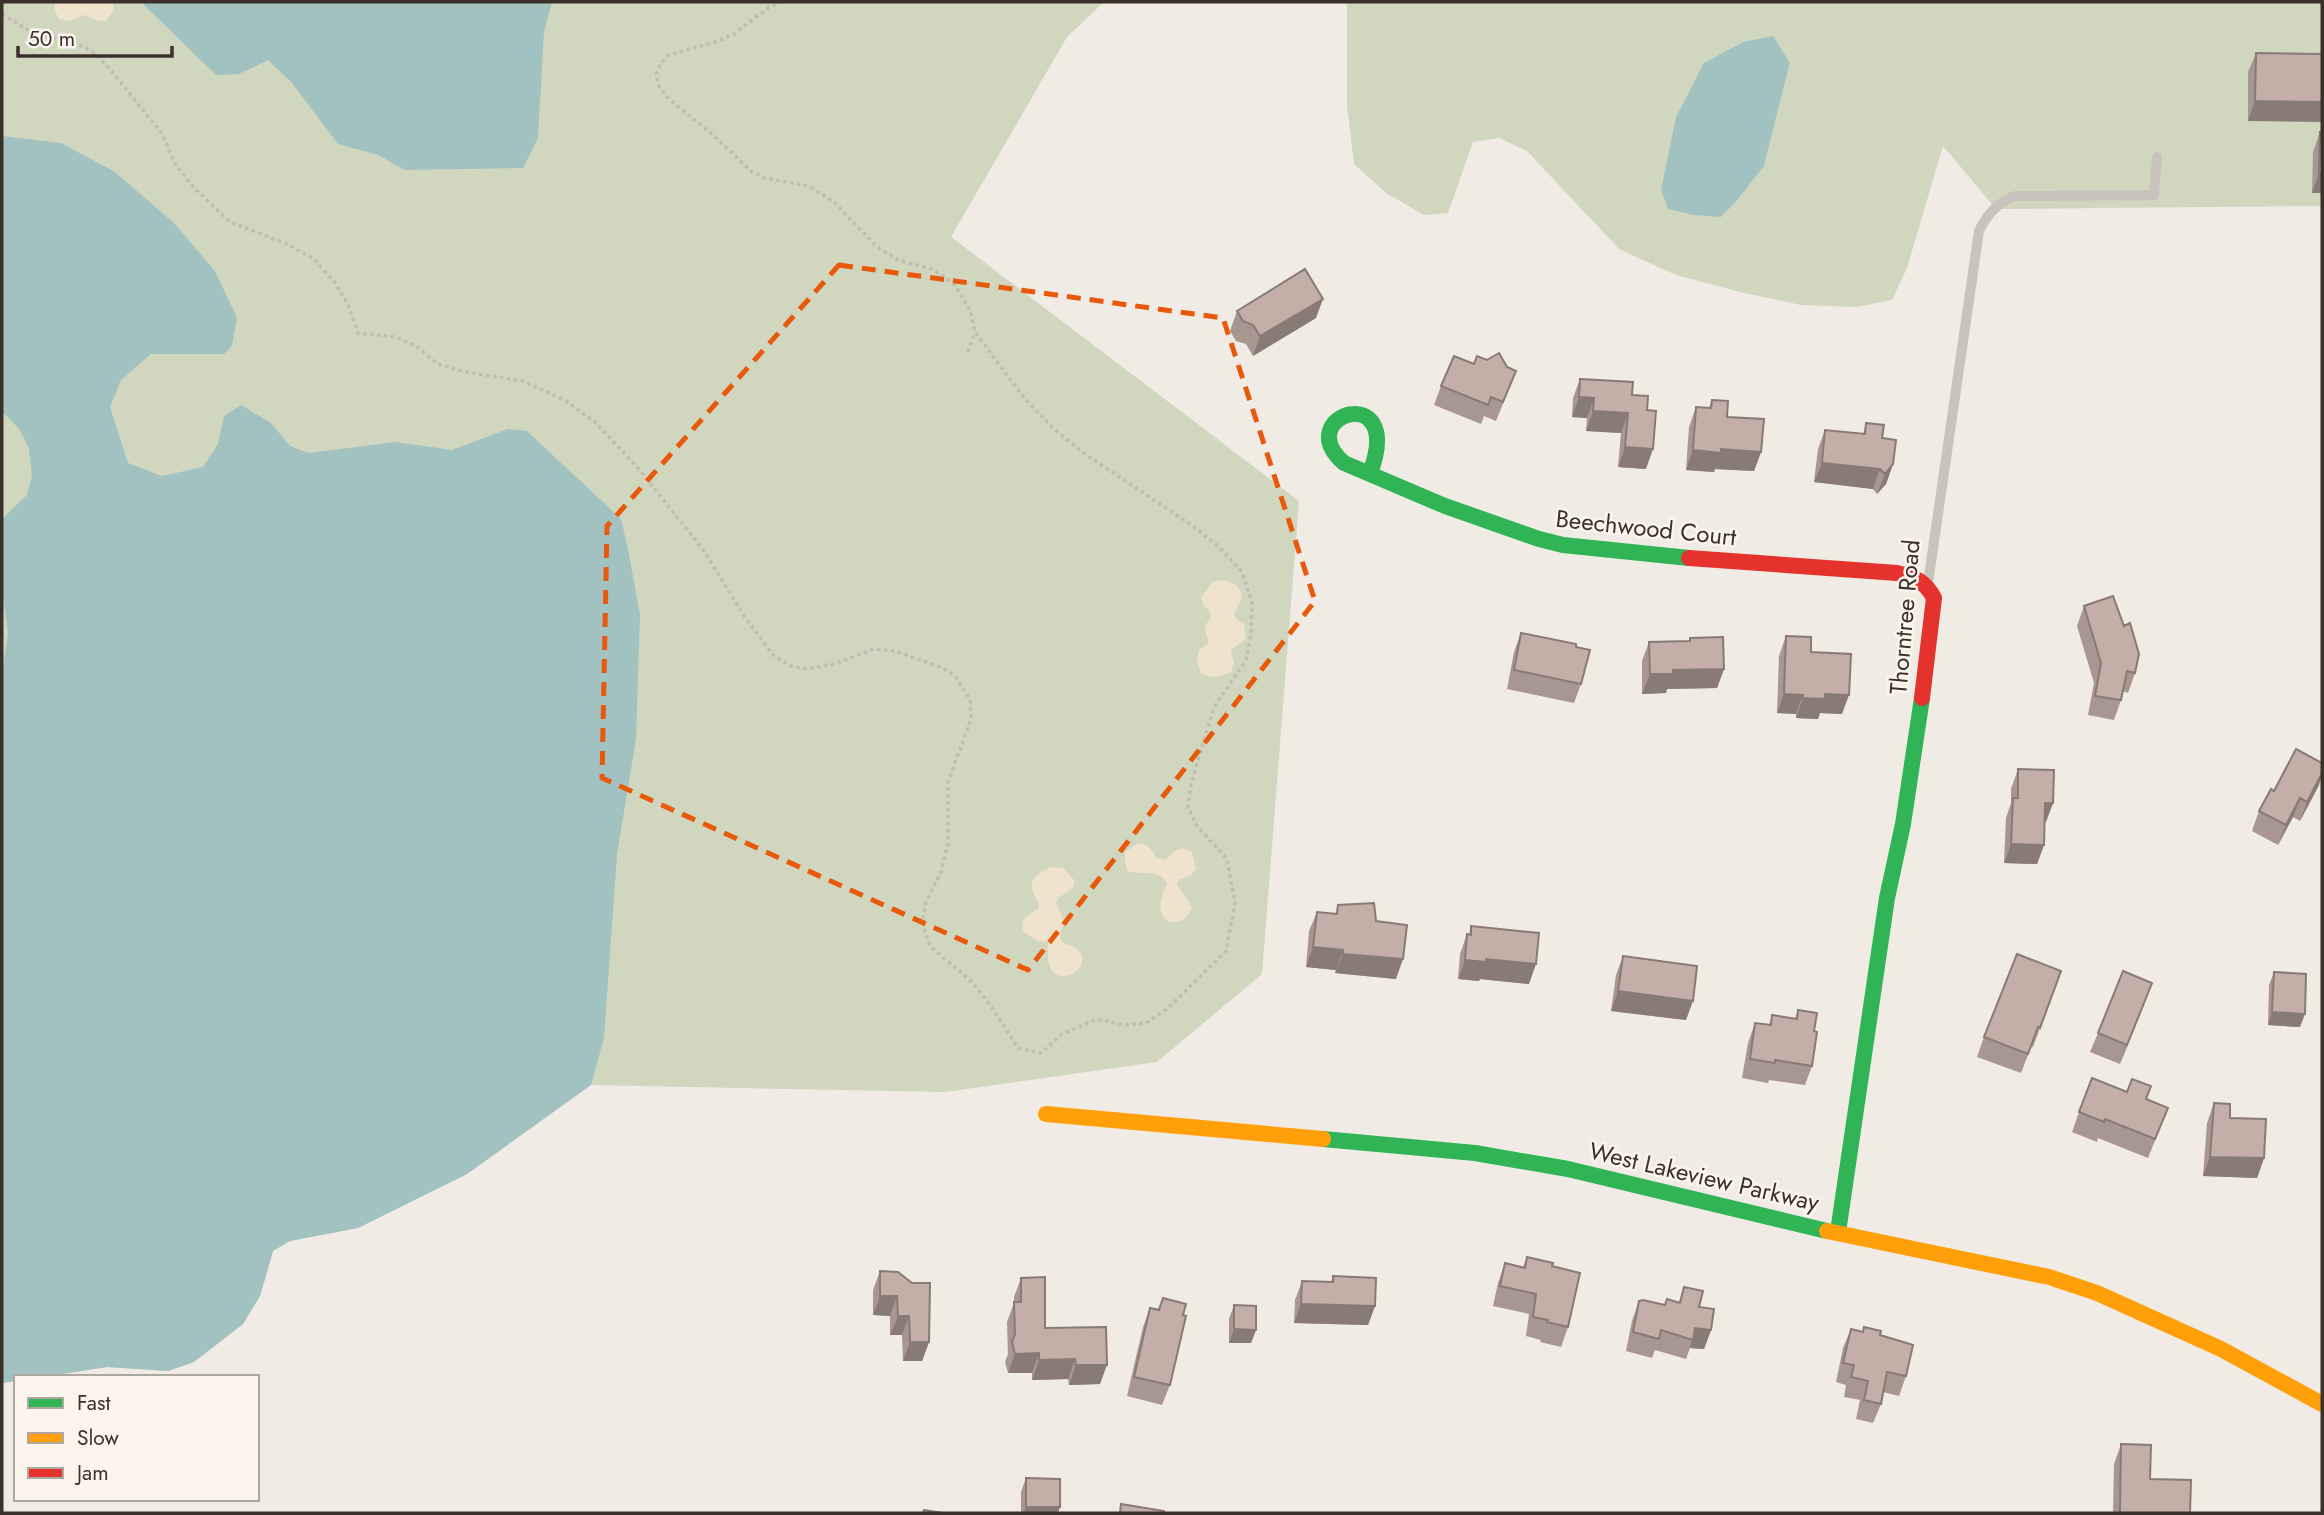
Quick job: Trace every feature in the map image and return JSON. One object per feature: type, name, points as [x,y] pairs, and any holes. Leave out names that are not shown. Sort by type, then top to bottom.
[{"type":"street","name":"Beechwood Court","points":[[1370,473],[1445,506],[1539,540],[1563,545],[1676,557],[1897,573],[1916,577],[1928,584]]},
{"type":"street","name":"Thorntree Road","points":[[1838,1232],[1887,898],[1898,855],[1912,769],[1934,598],[1928,584]]},
{"type":"street","name":"West Lakeview Parkway","points":[[1046,1114],[1475,1153],[1569,1169],[1865,1240],[2049,1278],[2097,1293],[2221,1349],[2322,1404]]},
{"type":"lane","name":"Thorntree Road","points":[[1928,584],[1979,231],[1984,219],[1999,205],[2015,196],[2154,195],[2157,157]]},
{"type":"path","points":[[2,14],[33,33],[92,51],[110,69],[163,135],[174,162],[193,187],[230,222],[285,243],[314,259],[336,284],[348,305],[358,333],[397,337],[416,346],[438,365],[523,381],[566,401],[595,422],[638,468],[704,551],[745,617],[773,654],[791,666],[807,669],[834,664],[874,649],[895,651],[943,667],[955,676],[970,699],[971,719],[948,782],[948,842],[941,872],[926,902],[922,923],[930,946],[973,983],[1018,1048],[1041,1053],[1062,1034],[1097,1019],[1125,1025],[1146,1023],[1167,1009],[1226,951],[1235,903],[1227,859],[1196,826],[1188,807],[1191,784],[1214,707],[1246,660],[1251,634],[1252,602],[1242,572],[1218,546],[1190,524],[1082,452],[1054,429],[1025,399],[975,332],[970,310],[955,285],[932,269],[898,260],[877,247],[834,202],[808,186],[765,178],[751,171],[669,99],[659,86],[656,74],[660,63],[669,55],[734,34],[768,8],[781,2]]},
{"type":"path","points":[[968,352],[975,332]]},
{"type":"highlighted area","points":[[839,265],[1223,318],[1315,601],[1028,970],[602,778],[607,526]]},
{"type":"green space","points":[[2,2],[1104,2],[1067,37],[951,237],[1299,501],[1262,974],[1157,1062],[945,1092],[591,1085],[467,1174],[358,1228],[290,1241],[273,1251],[260,1296],[243,1324],[194,1362],[168,1371],[107,1367],[56,1375],[14,1375],[14,1381],[2,1383]]},
{"type":"green space","points":[[1347,2],[2322,2],[2322,206],[1996,209],[1943,146],[1907,268],[1892,300],[1856,307],[1801,305],[1740,292],[1676,275],[1619,249],[1527,151],[1499,138],[1473,142],[1448,213],[1424,215],[1386,193],[1354,164],[1347,106]],"holes":[[[1790,63],[1764,166],[1721,217]]]},
{"type":"sand","points":[[55,2],[113,2],[114,10],[106,21],[84,15],[69,21],[59,19],[54,9]]},
{"type":"sand","points":[[1222,580],[1234,584],[1240,590],[1242,598],[1234,613],[1236,619],[1244,624],[1246,639],[1232,649],[1234,662],[1231,672],[1212,677],[1201,673],[1197,662],[1199,650],[1208,644],[1206,628],[1211,616],[1209,610],[1203,606],[1201,597],[1213,582]]},
{"type":"sand","points":[[1138,843],[1149,848],[1157,858],[1165,860],[1175,851],[1184,848],[1192,852],[1196,869],[1177,884],[1192,908],[1183,920],[1168,922],[1162,913],[1161,899],[1167,883],[1164,878],[1155,874],[1128,871],[1125,852]]},
{"type":"sand","points":[[1052,867],[1063,868],[1075,881],[1073,888],[1058,898],[1056,904],[1064,920],[1060,937],[1062,942],[1077,949],[1082,956],[1079,969],[1066,976],[1053,972],[1048,961],[1048,942],[1038,941],[1022,931],[1023,919],[1039,908],[1032,883],[1039,873]]},
{"type":"water","points":[[143,2],[552,2],[544,32],[538,138],[523,168],[405,170],[378,155],[338,144],[292,83],[268,60],[239,74],[216,75]]},
{"type":"water","points":[[1773,36],[1790,63],[1764,166],[1721,217],[1668,209],[1661,190],[1676,117],[1704,63],[1743,42]]},
{"type":"water","points":[[2,136],[61,143],[115,172],[175,224],[215,271],[237,318],[232,346],[224,354],[151,354],[121,380],[110,407],[128,463],[162,476],[203,467],[218,444],[224,416],[241,405],[271,423],[290,446],[309,453],[395,442],[452,450],[508,429],[527,431],[621,519],[640,615],[636,739],[617,854],[604,1038],[591,1085],[467,1174],[358,1228],[290,1241],[273,1251],[260,1296],[243,1324],[194,1362],[168,1371],[107,1367],[56,1375],[14,1375],[14,1381],[2,1383],[2,673],[8,634],[2,588],[2,519],[27,495],[32,476],[29,448],[19,429],[2,411]]},
{"type":"building","points":[[2256,53],[2322,54],[2322,102],[2255,101]]},
{"type":"building","points":[[2322,132],[2322,173],[2319,173]]},
{"type":"building","points":[[1305,269],[1323,299],[1260,336],[1253,325],[1243,321],[1237,311]]},
{"type":"building","points":[[1499,353],[1507,367],[1516,371],[1503,402],[1491,397],[1488,405],[1441,386],[1454,356],[1474,364],[1477,356],[1487,360]]},
{"type":"building","points":[[1580,379],[1633,382],[1632,395],[1648,396],[1647,410],[1656,411],[1653,449],[1625,447],[1628,413],[1593,411],[1594,398],[1579,397]]},
{"type":"building","points":[[1712,400],[1728,401],[1727,417],[1764,419],[1761,452],[1721,449],[1721,453],[1693,450],[1696,407],[1711,408]]},
{"type":"building","points":[[1866,423],[1884,425],[1882,438],[1896,440],[1893,464],[1885,474],[1880,469],[1822,463],[1825,430],[1865,434]]},
{"type":"building","points":[[2113,596],[2124,626],[2130,623],[2139,654],[2135,673],[2127,671],[2121,700],[2095,696],[2101,663],[2084,606]]},
{"type":"building","points":[[1521,633],[1576,644],[1576,647],[1590,650],[1581,684],[1514,670]]},
{"type":"building","points":[[1786,636],[1811,637],[1811,652],[1851,654],[1849,695],[1825,694],[1825,699],[1784,694]]},
{"type":"building","points":[[1723,637],[1724,669],[1673,670],[1673,674],[1650,674],[1649,642]]},
{"type":"building","points":[[2296,749],[2322,763],[2322,773],[2307,802],[2300,798],[2286,825],[2259,811],[2271,789],[2274,791]]},
{"type":"building","points":[[2018,769],[2054,770],[2053,803],[2045,803],[2044,845],[2011,844],[2013,798],[2018,798]]},
{"type":"building","points":[[1374,903],[1376,921],[1407,925],[1403,959],[1343,954],[1343,950],[1313,947],[1317,912],[1337,914],[1338,905]]},
{"type":"building","points":[[1471,926],[1539,933],[1536,964],[1486,959],[1486,962],[1465,960],[1467,934],[1471,935]]},
{"type":"building","points":[[2017,954],[2061,971],[2028,1054],[1984,1037]]},
{"type":"building","points":[[1623,956],[1697,966],[1693,1001],[1618,991]]},
{"type":"building","points":[[2123,971],[2152,983],[2127,1045],[2098,1033]]},
{"type":"building","points":[[2274,972],[2306,974],[2305,1014],[2272,1012]]},
{"type":"building","points":[[1798,1010],[1817,1013],[1812,1066],[1750,1059],[1755,1023],[1771,1025],[1772,1015],[1797,1019]]},
{"type":"building","points":[[2092,1078],[2127,1092],[2132,1079],[2151,1086],[2146,1099],[2168,1108],[2155,1139],[2105,1119],[2104,1122],[2079,1112]]},
{"type":"building","points":[[2214,1103],[2230,1104],[2230,1118],[2266,1119],[2264,1158],[2210,1157]]},
{"type":"building","points":[[1527,1257],[1580,1273],[1568,1327],[1533,1317],[1536,1294],[1500,1286],[1505,1263],[1525,1268]]},
{"type":"building","points":[[880,1271],[898,1272],[912,1283],[930,1283],[929,1342],[910,1342],[909,1316],[898,1316],[897,1296],[880,1296]]},
{"type":"building","points":[[1333,1276],[1376,1278],[1375,1306],[1301,1304],[1302,1281],[1333,1282]]},
{"type":"building","points":[[1045,1277],[1045,1328],[1106,1327],[1107,1365],[1076,1365],[1075,1359],[1039,1360],[1039,1353],[1015,1354],[1012,1342],[1015,1334],[1014,1302],[1021,1302],[1021,1278]]},
{"type":"building","points":[[1684,1287],[1703,1291],[1699,1307],[1714,1309],[1711,1330],[1695,1328],[1693,1340],[1661,1330],[1659,1339],[1633,1332],[1639,1301],[1665,1305],[1667,1299],[1680,1303]]},
{"type":"building","points":[[1163,1298],[1186,1304],[1183,1315],[1186,1316],[1170,1385],[1134,1377],[1150,1308],[1159,1310]]},
{"type":"building","points":[[1234,1305],[1256,1306],[1256,1330],[1234,1329]]},
{"type":"building","points":[[1864,1327],[1881,1331],[1880,1335],[1913,1345],[1906,1376],[1887,1372],[1881,1404],[1864,1400],[1868,1381],[1851,1377],[1854,1365],[1843,1363],[1851,1329],[1863,1332]]},
{"type":"building","points":[[2121,1444],[2151,1445],[2150,1479],[2191,1480],[2190,1513],[2120,1513]]},
{"type":"building","points":[[1026,1478],[1060,1479],[1060,1507],[1026,1507]]},
{"type":"building","points":[[1121,1504],[1164,1511],[1164,1513],[1120,1513]]},
{"type":"traffic: fast","points":[[1370,473],[1377,443],[1373,425],[1363,415],[1350,414],[1338,420],[1330,431],[1331,446],[1344,463],[1445,506],[1563,545],[1689,558]]},
{"type":"traffic: fast","points":[[1838,1232],[1887,898],[1903,824],[1922,698]]},
{"type":"traffic: fast","points":[[1323,1139],[1475,1153],[1568,1169],[1827,1231]]},
{"type":"traffic: slow","points":[[1046,1114],[1323,1139]]},
{"type":"traffic: slow","points":[[1827,1231],[2049,1277],[2097,1293],[2221,1349],[2322,1404]]},
{"type":"traffic: jam","points":[[1689,558],[1897,573],[1919,581],[1934,598],[1922,698]]}]
